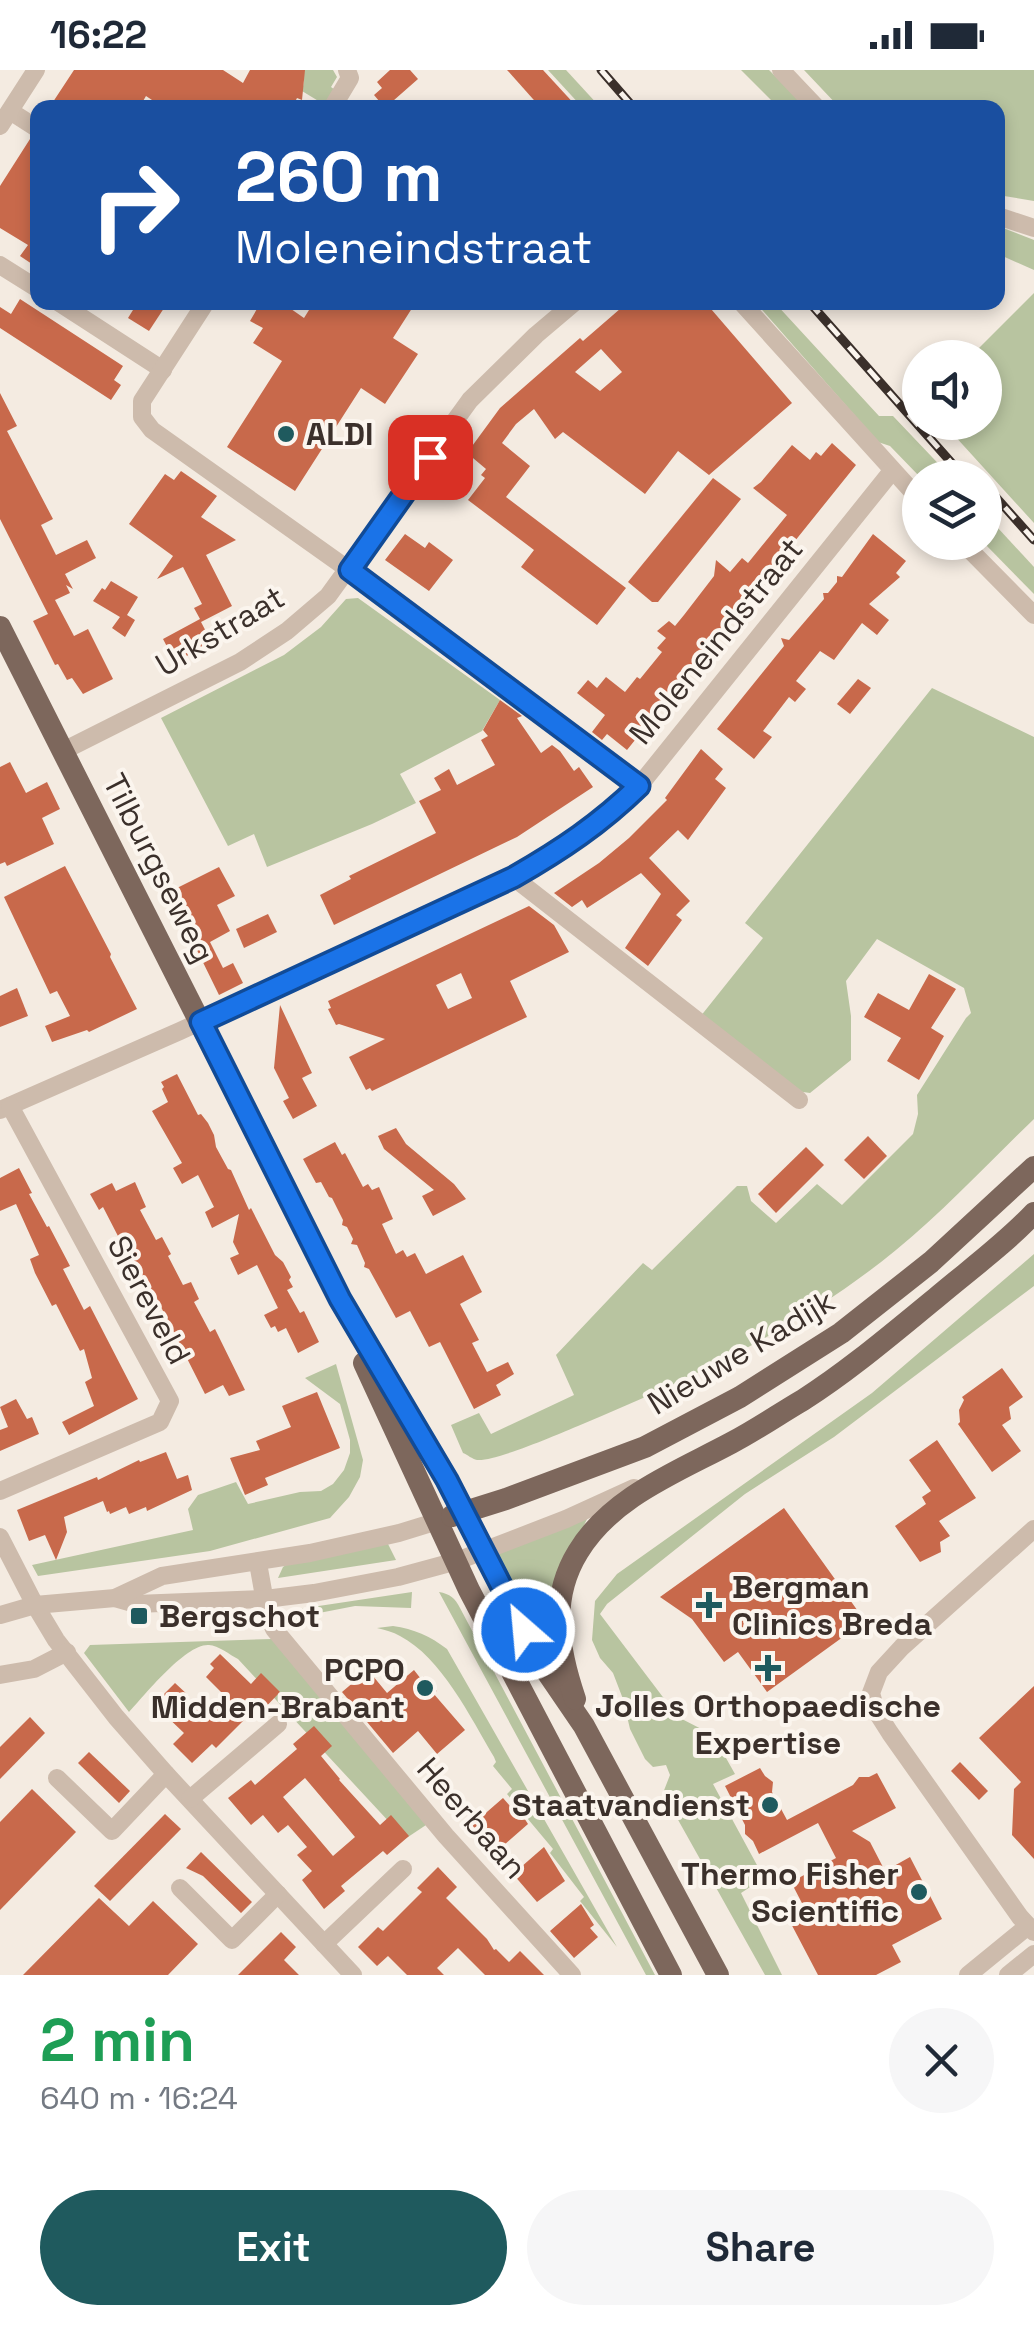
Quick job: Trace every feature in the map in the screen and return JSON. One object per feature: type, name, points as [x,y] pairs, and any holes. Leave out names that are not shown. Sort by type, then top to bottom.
[{"type":"main road","name":"Tilburgseweg","points":[[0,627],[340,1299],[465,1512],[543,1666],[584,1726],[718,1975]]},
{"type":"main road","name":"Nieuwe Kadijk","points":[[438,1521],[645,1446],[740,1398],[841,1334],[932,1262],[1034,1167]]},
{"type":"main road","name":"Nieuwe Kadijk","points":[[672,1472],[734,1442],[808,1396],[891,1335],[1034,1212]]},
{"type":"main road","name":"Tilburgseweg","points":[[340,1299],[356,1347],[470,1590],[670,1975]]},
{"type":"main road","name":"Tilburgseweg","points":[[584,1726],[558,1633],[559,1602],[566,1578],[590,1534],[616,1509],[672,1472]]},
{"type":"street","points":[[30,126],[5,118],[36,70]]},
{"type":"street","points":[[337,100],[350,78],[347,70]]},
{"type":"street","points":[[781,70],[809,100]]},
{"type":"street","points":[[1005,218],[1034,228]]},
{"type":"street","points":[[0,265],[30,284]]},
{"type":"street","points":[[70,310],[162,370]]},
{"type":"street","points":[[201,310],[142,401],[142,417],[152,430],[350,570],[639,786]]},
{"type":"street","name":"Urkstraat","points":[[63,751],[240,662],[328,596],[470,400],[565,310]]},
{"type":"street","points":[[748,310],[902,481]]},
{"type":"street","name":"Moleneindstraat","points":[[5,1108],[514,877],[609,815],[639,786],[892,471]]},
{"type":"street","points":[[980,560],[1034,616]]},
{"type":"street","points":[[514,877],[799,1100]]},
{"type":"street","name":"Siereveld","points":[[0,1492],[160,1422],[170,1401],[5,1108]]},
{"type":"street","name":"Nieuwe Kadijk","points":[[457,1561],[672,1472]]},
{"type":"street","points":[[0,1615],[34,1606],[116,1598],[162,1576],[355,1544],[438,1521]]},
{"type":"street","points":[[968,1975],[1031,1930],[890,1732],[870,1693],[879,1672],[902,1647],[1034,1529]]},
{"type":"street","points":[[0,1537],[34,1606],[56,1640],[116,1716],[353,1975]]},
{"type":"street","points":[[116,1598],[136,1604],[264,1599],[398,1577],[457,1561]]},
{"type":"street","name":"Heerbaan","points":[[258,1563],[274,1629],[446,1836],[572,1975]]},
{"type":"street","points":[[0,1603],[34,1606]]},
{"type":"street","points":[[0,1675],[34,1669],[67,1652]]},
{"type":"street","points":[[190,1800],[278,1724]]},
{"type":"street","points":[[56,1778],[112,1831],[166,1774]]},
{"type":"street","points":[[324,1944],[403,1868]]},
{"type":"street","points":[[180,1888],[232,1940],[278,1894]]},
{"type":"street","points":[[1008,1975],[1034,1954]]},
{"type":"green space","points":[[304,70],[333,70],[337,77],[328,100],[317,100],[302,91]]},
{"type":"green space","points":[[548,70],[566,70],[594,100],[576,100]]},
{"type":"green space","points":[[741,70],[769,70],[799,100],[771,100]]},
{"type":"green space","points":[[804,70],[1034,70],[1034,201],[1005,196],[1005,100],[832,100]]},
{"type":"green space","points":[[1005,229],[1034,240],[1034,270],[1005,257]]},
{"type":"green space","points":[[1034,293],[1034,523],[1002,488],[1002,460],[977,460],[958,440],[1002,440],[1002,340],[987,340]]},
{"type":"green space","points":[[762,310],[781,310],[879,416],[893,416],[902,425],[902,440],[916,440],[935,460],[904,460],[890,446],[878,442]]},
{"type":"green space","points":[[1002,532],[1034,567],[1034,594],[1001,560]]},
{"type":"green space","points":[[358,598],[500,700],[482,731],[400,774],[416,803],[267,867],[254,834],[228,846],[161,718],[284,655],[321,627],[346,599]]},
{"type":"green space","points":[[932,688],[1034,737],[1034,1119],[896,1250],[783,1328],[662,1390],[542,1441],[485,1459],[463,1453],[451,1425],[479,1413],[491,1434],[574,1395],[556,1355],[643,1263],[652,1270],[737,1186],[747,1186],[751,1201],[776,1223],[817,1184],[842,1205],[913,1134],[917,1095],[971,1013],[964,988],[877,939],[846,981],[851,1060],[810,1093],[796,1091],[700,1017],[763,938],[745,923]]},
{"type":"green space","points":[[1034,1254],[1034,1286],[834,1437],[745,1494],[607,1604],[600,1614],[678,1717],[713,1735],[735,1774],[713,1784],[764,1878],[741,1893],[782,1975],[765,1975],[663,1793],[670,1775],[666,1765],[653,1767],[645,1759],[630,1729],[613,1673],[592,1640],[595,1601],[617,1574],[872,1393]]},
{"type":"green space","points":[[336,1364],[363,1460],[360,1477],[349,1497],[330,1518],[210,1551],[38,1576],[32,1565],[193,1530],[188,1509],[198,1495],[236,1482],[248,1504],[321,1491],[333,1484],[344,1470],[350,1440],[340,1404],[305,1378]]},
{"type":"green space","points":[[588,1517],[550,1596],[545,1648],[497,1558],[499,1552]]},
{"type":"green space","points":[[387,1542],[396,1560],[278,1578],[283,1567],[292,1561]]},
{"type":"green space","points":[[412,1592],[411,1608],[355,1606],[283,1624],[292,1610]]},
{"type":"green space","points":[[439,1592],[452,1597],[458,1605],[655,1975],[646,1975]]},
{"type":"green space","points":[[393,1626],[422,1634],[447,1649],[617,1947],[580,1901],[584,1897],[550,1853],[553,1849],[507,1794],[512,1789],[493,1766],[494,1757],[442,1673],[415,1646],[377,1628]]},
{"type":"green space","points":[[272,1639],[429,1823],[405,1839],[238,1659],[220,1648],[209,1645],[189,1652],[129,1712],[84,1653],[90,1645]]},
{"type":"building","points":[[74,70],[223,70],[243,83],[250,70],[305,70],[302,100],[152,100],[146,96],[144,100],[54,100]]},
{"type":"building","points":[[390,70],[410,70],[418,79],[394,100],[378,100],[374,95],[382,88],[377,82]]},
{"type":"building","points":[[507,70],[543,70],[571,100],[534,100]]},
{"type":"building","points":[[30,139],[30,263],[20,256],[28,245],[0,228],[0,186]]},
{"type":"building","points":[[20,299],[30,306],[30,310],[37,310],[123,366],[114,380],[121,385],[111,400],[0,328],[0,307],[11,314]]},
{"type":"building","points":[[133,310],[163,310],[149,331],[128,318]]},
{"type":"building","points":[[256,310],[292,310],[304,318],[309,310],[411,310],[393,338],[418,354],[385,404],[361,388],[295,491],[227,447],[282,361],[253,343],[263,328],[250,321]]},
{"type":"building","points":[[619,310],[712,310],[792,403],[709,475],[678,451],[645,494],[563,432],[555,439],[534,409],[516,424],[502,443],[530,466],[506,497],[626,588],[597,625],[521,567],[534,550],[468,500],[485,478],[481,475],[486,469],[467,453],[500,408],[580,338],[583,341]],"holes":[[[601,349],[622,372],[600,391],[575,372]]]},
{"type":"building","points":[[0,393],[17,426],[7,431],[53,519],[41,525],[56,555],[87,540],[96,558],[65,574],[73,589],[66,585],[70,593],[55,600],[74,636],[88,629],[113,679],[83,694],[72,678],[67,680],[55,665],[33,621],[48,614],[0,519]]},
{"type":"building","points":[[832,443],[856,465],[627,750],[607,734],[602,740],[592,732],[605,715],[577,693],[588,680],[597,688],[606,677],[625,692],[637,677],[640,679],[662,652],[657,648],[666,638],[657,631],[669,621],[675,626],[714,576],[716,560],[730,572],[742,558],[748,563],[787,515],[753,488],[792,445],[810,460],[816,452],[821,456]]},
{"type":"building","points":[[181,471],[217,496],[201,517],[236,540],[206,555],[232,606],[201,622],[212,643],[175,662],[163,639],[200,619],[194,608],[202,604],[183,567],[157,579],[173,556],[129,524],[165,474],[174,480]]},
{"type":"building","points":[[713,478],[741,499],[658,602],[652,602],[628,582]]},
{"type":"building","points":[[405,534],[425,548],[429,542],[453,560],[429,591],[385,560]]},
{"type":"building","points":[[873,534],[906,561],[896,573],[900,577],[869,604],[889,620],[877,635],[862,623],[834,660],[820,651],[796,681],[806,689],[795,702],[789,697],[763,731],[772,737],[754,759],[717,729],[784,646],[781,638],[789,640],[824,599],[823,593],[828,593],[837,582],[837,576],[842,577]]},
{"type":"building","points":[[111,581],[138,597],[127,615],[135,620],[125,637],[112,628],[120,617],[93,601]]},
{"type":"building","points":[[858,679],[871,688],[850,714],[837,704]]},
{"type":"building","points":[[500,700],[522,716],[517,718],[541,753],[552,745],[574,771],[579,767],[593,787],[517,837],[334,925],[320,895],[351,879],[349,876],[436,833],[419,801],[441,790],[434,778],[449,769],[457,785],[495,765],[481,740],[488,736],[483,730]]},
{"type":"building","points":[[701,749],[723,769],[715,779],[726,788],[688,840],[678,830],[649,858],[690,901],[676,915],[682,920],[648,966],[625,948],[661,894],[641,873],[587,908],[582,900],[572,907],[554,893],[629,838],[667,800]]},
{"type":"building","points":[[10,762],[26,793],[47,782],[60,809],[42,818],[54,844],[7,866],[5,862],[0,864],[0,767]]},
{"type":"building","points":[[65,866],[137,1009],[89,1032],[52,1042],[45,1026],[70,1016],[57,991],[50,994],[4,897]]},
{"type":"building","points":[[219,867],[235,896],[217,905],[230,931],[210,942],[223,968],[233,963],[243,983],[219,995],[171,891]]},
{"type":"building","points":[[529,906],[554,925],[569,952],[510,981],[527,1017],[372,1091],[366,1090],[349,1057],[385,1039],[336,1025],[328,1001]],"holes":[[[461,973],[472,998],[448,1009],[436,985]]]},
{"type":"building","points":[[268,914],[277,932],[244,948],[236,929]]},
{"type":"building","points":[[929,974],[956,989],[931,1028],[944,1036],[919,1080],[887,1061],[901,1038],[864,1017],[878,993],[909,1010]]},
{"type":"building","points":[[17,988],[28,1016],[0,1027],[0,996]]},
{"type":"building","points":[[280,1005],[312,1073],[302,1078],[317,1106],[293,1119],[283,1101],[289,1098],[274,1068]]},
{"type":"building","points":[[177,1074],[198,1115],[208,1123],[249,1210],[291,1277],[293,1287],[287,1290],[300,1313],[304,1311],[319,1342],[298,1353],[286,1328],[278,1332],[275,1326],[271,1328],[264,1315],[278,1308],[257,1265],[238,1275],[230,1258],[239,1254],[233,1242],[239,1214],[212,1228],[205,1212],[214,1207],[198,1175],[182,1184],[173,1168],[182,1163],[152,1111],[168,1102],[161,1082]]},
{"type":"building","points":[[396,1128],[406,1144],[466,1199],[433,1216],[422,1196],[434,1190],[384,1149],[378,1136]]},
{"type":"building","points":[[868,1136],[887,1156],[864,1179],[844,1160]]},
{"type":"building","points":[[335,1142],[363,1187],[379,1187],[393,1219],[382,1224],[396,1254],[403,1250],[407,1257],[415,1253],[426,1274],[463,1255],[482,1292],[460,1304],[479,1340],[472,1343],[487,1372],[508,1362],[514,1374],[496,1385],[501,1395],[474,1409],[440,1342],[429,1347],[410,1311],[396,1318],[369,1269],[364,1267],[357,1245],[351,1244],[353,1239],[342,1225],[332,1198],[321,1182],[316,1183],[303,1159]]},
{"type":"building","points":[[806,1147],[824,1165],[776,1213],[758,1194]]},
{"type":"building","points":[[19,1168],[32,1193],[29,1194],[70,1266],[63,1269],[84,1310],[90,1306],[138,1399],[69,1435],[62,1422],[94,1406],[85,1382],[92,1378],[84,1349],[80,1351],[35,1273],[30,1259],[39,1255],[16,1204],[0,1211],[0,1178]]},
{"type":"building","points":[[135,1182],[146,1207],[140,1210],[156,1240],[162,1237],[183,1285],[191,1282],[199,1299],[194,1302],[210,1332],[215,1329],[245,1390],[229,1396],[223,1385],[205,1394],[157,1299],[152,1302],[103,1207],[99,1210],[90,1194],[112,1183],[116,1191]]},
{"type":"building","points":[[1002,1368],[1023,1397],[1009,1407],[1011,1419],[1002,1425],[1021,1451],[992,1472],[958,1424],[959,1410],[962,1397]]},
{"type":"building","points":[[317,1392],[340,1448],[265,1478],[268,1485],[245,1495],[230,1458],[260,1450],[256,1441],[291,1427],[282,1406]]},
{"type":"building","points":[[16,1399],[27,1419],[32,1417],[39,1434],[0,1451],[0,1430],[8,1427],[0,1407]]},
{"type":"building","points":[[937,1440],[976,1498],[939,1521],[950,1536],[940,1542],[941,1552],[920,1562],[895,1526],[926,1504],[922,1497],[931,1491],[909,1460]]},
{"type":"building","points":[[166,1452],[177,1479],[188,1475],[192,1490],[147,1511],[146,1507],[129,1514],[126,1507],[110,1514],[103,1501],[64,1517],[67,1532],[56,1560],[45,1535],[29,1541],[17,1510]]},
{"type":"building","points":[[784,1508],[842,1589],[845,1586],[853,1597],[850,1600],[865,1621],[767,1692],[738,1652],[724,1662],[692,1619],[660,1597]]},
{"type":"building","points":[[220,1654],[251,1684],[261,1673],[280,1692],[260,1713],[255,1709],[216,1748],[212,1744],[192,1763],[173,1744],[184,1733],[162,1712],[171,1703],[163,1695],[175,1683],[207,1719],[227,1698],[206,1677],[214,1668],[210,1664]]},
{"type":"building","points":[[368,1670],[387,1693],[414,1670],[421,1679],[424,1676],[437,1691],[433,1693],[465,1730],[437,1754],[418,1731],[393,1753],[342,1692]]},
{"type":"building","points":[[1034,1686],[1034,1859],[1012,1835],[1014,1789],[1021,1782],[979,1738]]},
{"type":"building","points":[[30,1717],[45,1733],[0,1779],[0,1747]]},
{"type":"building","points":[[314,1726],[332,1746],[321,1756],[339,1780],[380,1825],[391,1815],[409,1836],[387,1855],[383,1851],[341,1886],[345,1891],[324,1909],[302,1880],[312,1871],[297,1855],[307,1847],[288,1825],[278,1833],[263,1815],[251,1825],[228,1798],[251,1780],[255,1785],[297,1749],[293,1744]],"holes":[[[305,1778],[355,1837],[333,1856],[283,1797]]]},
{"type":"building","points":[[89,1752],[130,1791],[119,1803],[78,1763]]},
{"type":"building","points":[[960,1762],[988,1791],[979,1800],[951,1771]]},
{"type":"building","points":[[760,1768],[773,1782],[772,1792],[787,1820],[853,1785],[859,1777],[877,1773],[896,1808],[852,1831],[870,1842],[885,1871],[910,1857],[942,1919],[892,1945],[901,1962],[876,1975],[818,1975],[787,1916],[804,1907],[791,1882],[836,1858],[818,1823],[759,1854],[745,1834],[745,1825],[725,1786]]},
{"type":"building","points":[[32,1789],[76,1832],[0,1910],[0,1822]]},
{"type":"building","points":[[503,1798],[510,1806],[515,1804],[528,1824],[496,1852],[472,1825]]},
{"type":"building","points":[[165,1814],[181,1829],[110,1901],[94,1886]]},
{"type":"building","points":[[544,1847],[565,1881],[537,1902],[513,1874]]},
{"type":"building","points":[[201,1852],[252,1902],[241,1913],[203,1876],[186,1868]]},
{"type":"building","points":[[438,1867],[457,1887],[446,1898],[494,1950],[509,1962],[520,1951],[544,1975],[485,1975],[458,1948],[437,1968],[444,1975],[407,1975],[388,1956],[377,1966],[358,1947],[378,1927],[383,1931],[422,1892],[417,1888]]},
{"type":"building","points":[[99,1898],[129,1926],[153,1901],[198,1944],[168,1975],[23,1975]]},
{"type":"building","points":[[581,1904],[598,1937],[574,1958],[550,1931]]},
{"type":"building","points":[[281,1932],[296,1947],[284,1960],[299,1975],[238,1975]]},
{"type":"railway","points":[[601,70],[627,100]]},
{"type":"railway","points":[[816,310],[949,460]]},
{"type":"railway","points":[[1002,504],[1034,540]]},
{"type":"place","name":"ALDI","points":[[286,434]]},
{"type":"place","name":"Bergman Clinics Breda","points":[[709,1605]]},
{"type":"place","name":"Bergschot","points":[[139,1616]]},
{"type":"place","name":"Jolles Orthopaedische Expertise","points":[[768,1668]]},
{"type":"place","name":"PCPO Midden-Brabant","points":[[425,1688]]},
{"type":"place","name":"Staatvandienst","points":[[770,1805]]},
{"type":"place","name":"Thermo Fisher Scientific","points":[[919,1892]]},
{"type":"route","points":[[430,457],[350,570],[639,786],[609,815],[514,877],[201,1022],[340,1299],[465,1512],[524,1630]]}]
